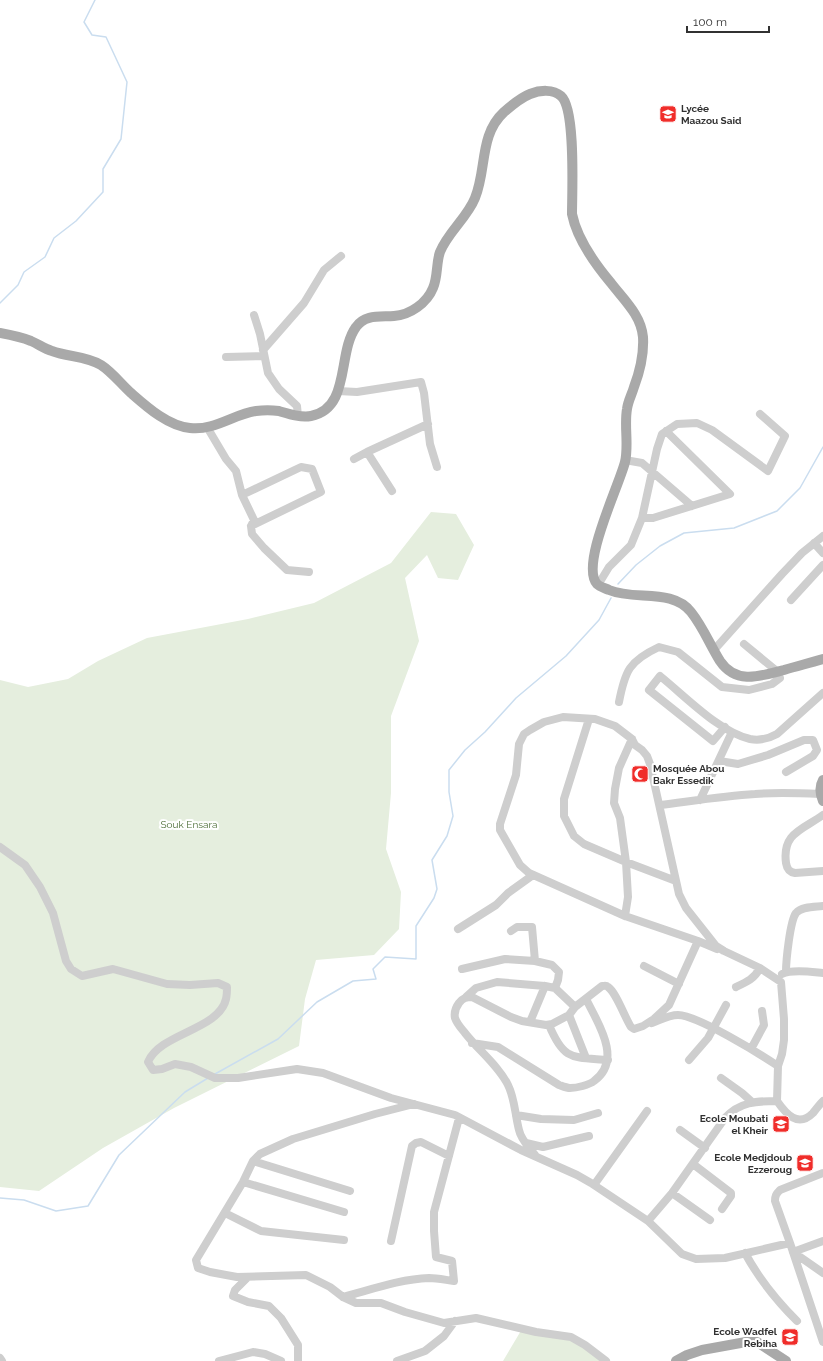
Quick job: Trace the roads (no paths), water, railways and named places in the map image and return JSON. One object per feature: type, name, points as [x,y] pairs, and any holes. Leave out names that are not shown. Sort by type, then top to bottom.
[{"type":"main road","points":[[0,333],[25,339],[51,351],[91,360],[109,371],[138,399],[150,408],[171,422],[181,426],[192,428],[207,427],[252,412],[265,410],[298,416],[310,416],[321,412],[330,406],[338,391],[347,344],[358,324],[373,316],[395,316],[407,313],[418,307],[427,298],[433,288],[437,261],[441,250],[468,212],[475,197],[487,137],[500,115],[523,97],[536,92],[547,91],[556,93],[562,96],[566,102],[569,113],[571,137],[572,214],[574,225],[586,248],[634,312],[640,323],[643,335],[641,368],[627,406],[626,460],[601,529],[594,554],[593,573],[595,580],[598,585],[612,591],[629,595],[668,598],[685,605],[698,621],[727,670],[736,675],[748,677],[764,676],[823,659]]},
{"type":"main road","points":[[822,798],[820,788],[823,780]]},
{"type":"main road","points":[[676,1361],[687,1355],[702,1350],[746,1342],[757,1342],[786,1361]]},
{"type":"street","points":[[226,358],[264,353],[304,303],[324,270],[341,256]]},
{"type":"street","points":[[254,315],[268,373],[280,389],[297,406],[298,416]]},
{"type":"street","points":[[338,391],[357,392],[421,382],[424,393],[430,444],[438,467]]},
{"type":"street","points":[[598,585],[608,567],[631,545],[642,518],[657,449],[662,434],[677,424],[697,423],[712,430],[768,471],[785,436],[760,414]]},
{"type":"street","points":[[354,459],[428,424]]},
{"type":"street","points":[[207,427],[236,471],[242,495],[254,520],[251,526],[252,534],[287,570],[309,572]]},
{"type":"street","points":[[642,518],[653,518],[730,494],[666,430]]},
{"type":"street","points":[[367,452],[392,491]]},
{"type":"street","points":[[626,460],[642,463],[692,506]]},
{"type":"street","points":[[242,495],[301,467],[312,469],[321,492],[251,526]]},
{"type":"street","points":[[714,650],[782,574],[823,536]]},
{"type":"street","points":[[814,543],[823,552]]},
{"type":"street","points":[[791,600],[823,566]]},
{"type":"street","points":[[619,702],[622,682],[628,670],[643,655],[659,647],[678,652],[722,687],[749,690],[772,684],[780,678],[778,672],[744,644]]},
{"type":"street","points":[[725,727],[713,741],[649,690],[660,676],[712,719],[725,727],[732,732],[752,739],[762,740],[777,734],[823,693]]},
{"type":"street","points":[[724,952],[712,942],[686,908],[679,894],[650,764],[647,756],[635,745],[632,739],[615,726],[595,719],[563,717],[537,725],[524,734],[519,744],[516,775],[500,824],[500,830],[524,870],[625,916],[698,941],[724,952],[760,968],[781,982]]},
{"type":"street","points":[[588,719],[564,799],[564,816],[574,836],[584,844],[676,881]]},
{"type":"street","points":[[700,800],[732,732]]},
{"type":"street","points":[[625,916],[628,897],[626,862],[620,818],[614,803],[620,763],[632,739]]},
{"type":"street","points":[[719,761],[738,764],[804,740],[813,740],[817,750],[813,756],[786,772]]},
{"type":"street","points":[[660,805],[757,794],[793,793],[822,798]]},
{"type":"street","points":[[823,815],[792,836],[786,844],[785,858],[786,868],[791,872],[823,871]]},
{"type":"street","points":[[0,847],[25,865],[40,887],[53,913],[66,961],[71,969],[82,976],[113,969],[167,984],[190,986],[218,983],[227,987],[226,999],[222,1009],[210,1020],[159,1048],[151,1056],[148,1062],[152,1070],[162,1069],[174,1064],[191,1067],[215,1078],[238,1078],[297,1069],[323,1073],[391,1098],[459,1118],[521,1150],[577,1175],[648,1221],[682,1254],[696,1260],[725,1258],[790,1243]]},
{"type":"street","points":[[458,929],[496,905],[508,893],[533,875]]},
{"type":"street","points":[[786,972],[788,946],[793,920],[796,913],[804,908],[823,906]]},
{"type":"street","points":[[511,931],[517,927],[532,927],[535,961]]},
{"type":"street","points":[[643,1026],[654,1019],[669,1005],[698,941]]},
{"type":"street","points":[[462,970],[505,959],[535,961],[552,965],[559,972],[555,988]]},
{"type":"street","points":[[644,966],[679,984]]},
{"type":"street","points":[[736,986],[749,982],[756,976],[760,968]]},
{"type":"street","points":[[823,973],[786,972],[780,977],[784,1019],[784,1040],[778,1066],[777,1101],[788,1114],[798,1120],[804,1120],[812,1114],[823,1101]]},
{"type":"street","points":[[536,1156],[525,1143],[519,1131],[509,1087],[504,1078],[458,1026],[455,1016],[458,1005],[476,988],[497,982],[555,988],[574,1007]]},
{"type":"street","points":[[530,1022],[544,986]]},
{"type":"street","points":[[466,998],[472,998],[511,1017],[549,1025],[569,1015],[574,1007],[602,986],[609,987],[631,1027],[634,1029],[678,1015],[693,1018],[778,1066]]},
{"type":"street","points":[[472,1043],[498,1047],[559,1085],[570,1088],[591,1084],[602,1075],[608,1060],[604,1033],[586,999]]},
{"type":"street","points":[[689,1060],[708,1038],[726,1005]]},
{"type":"street","points":[[751,1050],[764,1025],[762,1011]]},
{"type":"street","points":[[569,1015],[586,1058]]},
{"type":"street","points":[[549,1025],[563,1051],[574,1057],[608,1060]]},
{"type":"street","points":[[721,1078],[752,1102]]},
{"type":"street","points":[[648,1221],[672,1193],[729,1114],[742,1105],[752,1102],[777,1101]]},
{"type":"street","points":[[414,1104],[375,1114],[293,1140],[260,1154],[253,1161],[243,1182],[196,1260],[198,1268],[237,1277],[306,1275],[330,1288],[343,1298],[356,1303],[381,1303],[405,1312],[444,1323],[476,1318],[536,1332],[571,1337],[585,1345],[606,1361]]},
{"type":"street","points":[[594,1185],[647,1111]]},
{"type":"street","points":[[516,1115],[541,1119],[574,1120],[598,1113]]},
{"type":"street","points":[[343,1298],[390,1284],[411,1280],[430,1278],[454,1281],[452,1261],[436,1257],[434,1212],[459,1118]]},
{"type":"street","points":[[680,1130],[705,1148]]},
{"type":"street","points":[[525,1143],[543,1147],[589,1136]]},
{"type":"street","points":[[391,1241],[412,1146],[421,1142],[449,1156]]},
{"type":"street","points":[[253,1161],[350,1192]]},
{"type":"street","points":[[693,1164],[731,1193],[731,1196],[722,1209]]},
{"type":"street","points":[[823,1173],[780,1190],[775,1198],[823,1342]]},
{"type":"street","points":[[243,1182],[344,1212]]},
{"type":"street","points":[[672,1193],[710,1220]]},
{"type":"street","points":[[225,1213],[261,1231],[344,1240]]},
{"type":"street","points":[[793,1252],[821,1244]]},
{"type":"street","points":[[793,1252],[823,1273]]},
{"type":"street","points":[[745,1253],[776,1299],[797,1321]]},
{"type":"street","points":[[248,1277],[235,1290],[233,1296],[248,1302],[269,1306],[280,1318],[298,1345],[298,1361]]},
{"type":"street","points":[[397,1361],[425,1351],[444,1336],[454,1321]]},
{"type":"street","points":[[219,1361],[231,1359],[252,1352],[265,1354],[281,1361]]},
{"type":"waterway","points":[[0,303],[18,285],[24,272],[45,257],[54,238],[76,221],[103,192],[103,169],[121,139],[127,82],[106,37],[92,35],[84,22],[95,0]]},
{"type":"waterway","points":[[618,584],[636,565],[660,546],[684,533],[734,528],[777,511],[800,488],[823,447]]},
{"type":"waterway","points":[[215,1074],[278,1039],[317,1002],[353,981],[376,979],[373,969],[385,957],[416,959],[416,926],[434,898],[437,889],[432,860],[447,836],[453,816],[449,792],[449,770],[465,750],[485,732],[516,698],[566,656],[599,620],[611,598]]},
{"type":"waterway","points":[[0,1198],[24,1200],[56,1211],[88,1206],[119,1155],[185,1092],[208,1078]]},
{"type":"place","name":"Lycée Maazou Said","points":[[668,114]]},
{"type":"place","name":"Mosquée Abou Bakr Essedik","points":[[640,774]]},
{"type":"place","name":"Ecole Moubati el Kheir","points":[[781,1124]]},
{"type":"place","name":"Ecole Medjdoub Ezzeroug","points":[[805,1163]]},
{"type":"place","name":"Ecole Wadfel Rebiha","points":[[790,1337]]},
{"type":"park label","name":"Souk Ensara","points":[[189,824]]}]
